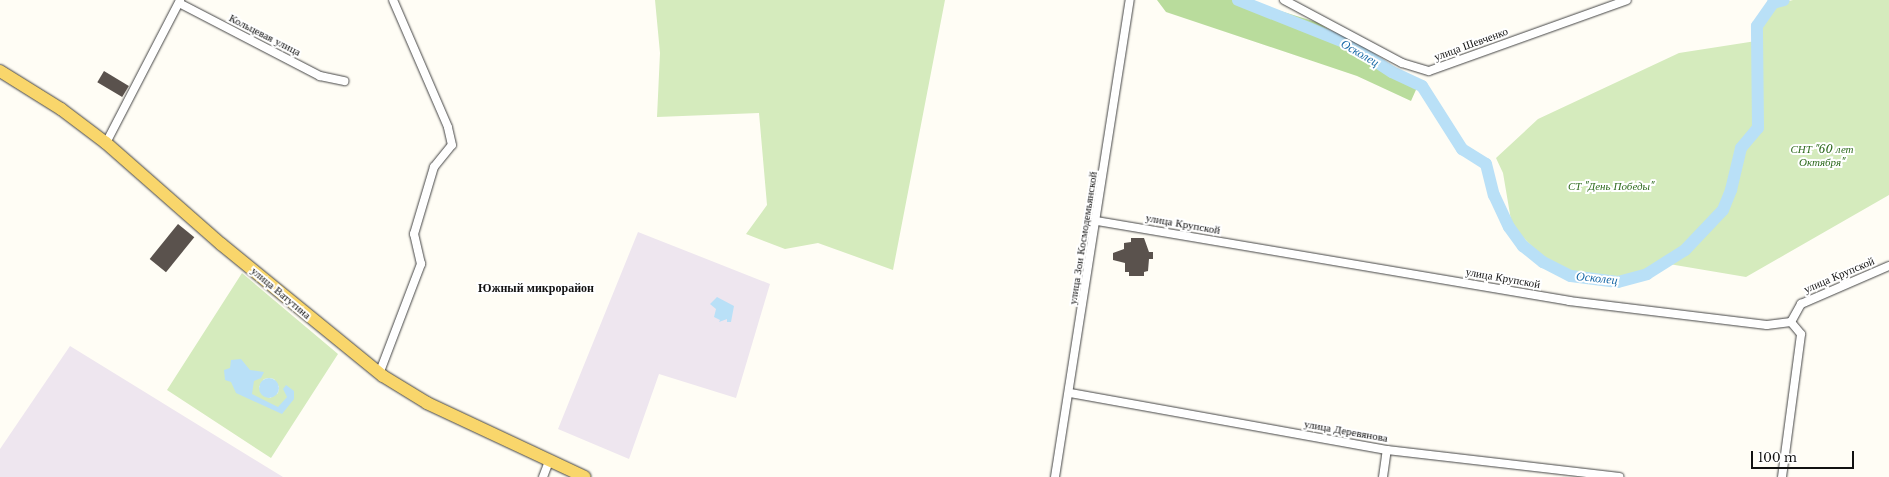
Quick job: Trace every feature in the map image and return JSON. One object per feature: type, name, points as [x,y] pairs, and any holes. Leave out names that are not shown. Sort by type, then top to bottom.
[{"type":"main road","name":"улица Ватутина","points":[[0,71],[61,109],[106,143],[221,244],[379,374],[427,403],[548,461],[585,477]]},
{"type":"street","points":[[379,374],[420,264],[414,234],[434,167],[452,145],[448,127],[393,0]]},
{"type":"street","name":"улица Шевченко","points":[[1284,0],[1402,63],[1429,70],[1627,0]]},
{"type":"street","name":"улица Зои Космодемьянской","points":[[1055,477],[1070,393],[1130,1]]},
{"type":"street","name":"Кольцевая улица","points":[[106,143],[179,2],[320,76],[344,81]]},
{"type":"street","name":"улица Крупской","points":[[1097,221],[1315,260],[1628,310],[1767,325],[1791,322],[1801,304],[1889,266]]},
{"type":"street","points":[[1782,477],[1801,334],[1791,322]]},
{"type":"street","name":"улица Деревянова","points":[[1070,393],[1387,450],[1619,477]]},
{"type":"street","points":[[1383,477],[1387,450]]},
{"type":"street","points":[[543,477],[548,461]]},
{"type":"shaded area","points":[[638,232],[770,284],[736,398],[659,374],[629,459],[558,429]]},
{"type":"shaded area","points":[[70,346],[283,477],[0,477],[0,449]]},
{"type":"green space","points":[[655,0],[945,0],[893,270],[818,243],[785,249],[746,234],[767,205],[759,113],[657,117],[660,53]]},
{"type":"green space","points":[[1157,0],[1245,0],[1316,22],[1419,83],[1411,101],[1357,76],[1166,12]]},
{"type":"green space","name":"СНТ \"60 лет Октября\"","points":[[1793,0],[1889,0],[1889,195],[1746,277],[1669,264],[1687,252],[1725,210],[1734,190],[1740,156],[1748,142],[1760,130],[1758,26],[1773,5]]},
{"type":"green space","name":"СТ \"День Победы\"","points":[[1756,41],[1757,128],[1736,155],[1730,189],[1722,209],[1683,249],[1646,273],[1619,280],[1590,278],[1545,260],[1512,226],[1503,173],[1496,158],[1538,119],[1679,53]]},
{"type":"green space","points":[[242,273],[338,354],[271,458],[167,390]],"holes":[[[264,379],[274,379],[279,387],[278,393],[270,398],[261,393],[259,387]]]},
{"type":"water","points":[[717,297],[734,306],[731,322],[727,322],[727,319],[719,322],[720,320],[714,317],[716,309],[710,304]]},
{"type":"water","points":[[241,359],[250,370],[264,372],[261,378],[254,381],[252,394],[278,407],[287,397],[283,389],[286,385],[294,391],[294,399],[282,414],[236,393],[231,382],[225,380],[224,370],[230,368],[231,360]]},
{"type":"water","points":[[269,378],[276,381],[279,388],[276,395],[269,398],[262,395],[259,388],[262,381]]},
{"type":"building","points":[[104,71],[129,86],[122,97],[97,82]]},
{"type":"building","points":[[178,224],[194,237],[166,272],[150,259]]},
{"type":"building","points":[[1131,238],[1144,238],[1149,252],[1153,252],[1153,259],[1149,259],[1148,271],[1144,272],[1144,276],[1129,276],[1129,272],[1125,272],[1125,263],[1113,260],[1113,253],[1124,249],[1124,243],[1131,242]]},
{"type":"waterway","name":"Осколец","points":[[1238,0],[1349,44],[1392,72],[1422,86],[1462,149],[1486,164],[1494,195],[1509,227],[1523,246],[1543,262],[1571,276],[1618,282],[1647,274],[1685,250],[1723,210],[1731,190],[1741,148],[1758,128],[1757,26],[1773,3],[1784,0]]},
{"type":"district","name":"Южный микрорайон","points":[[536,288]]}]
